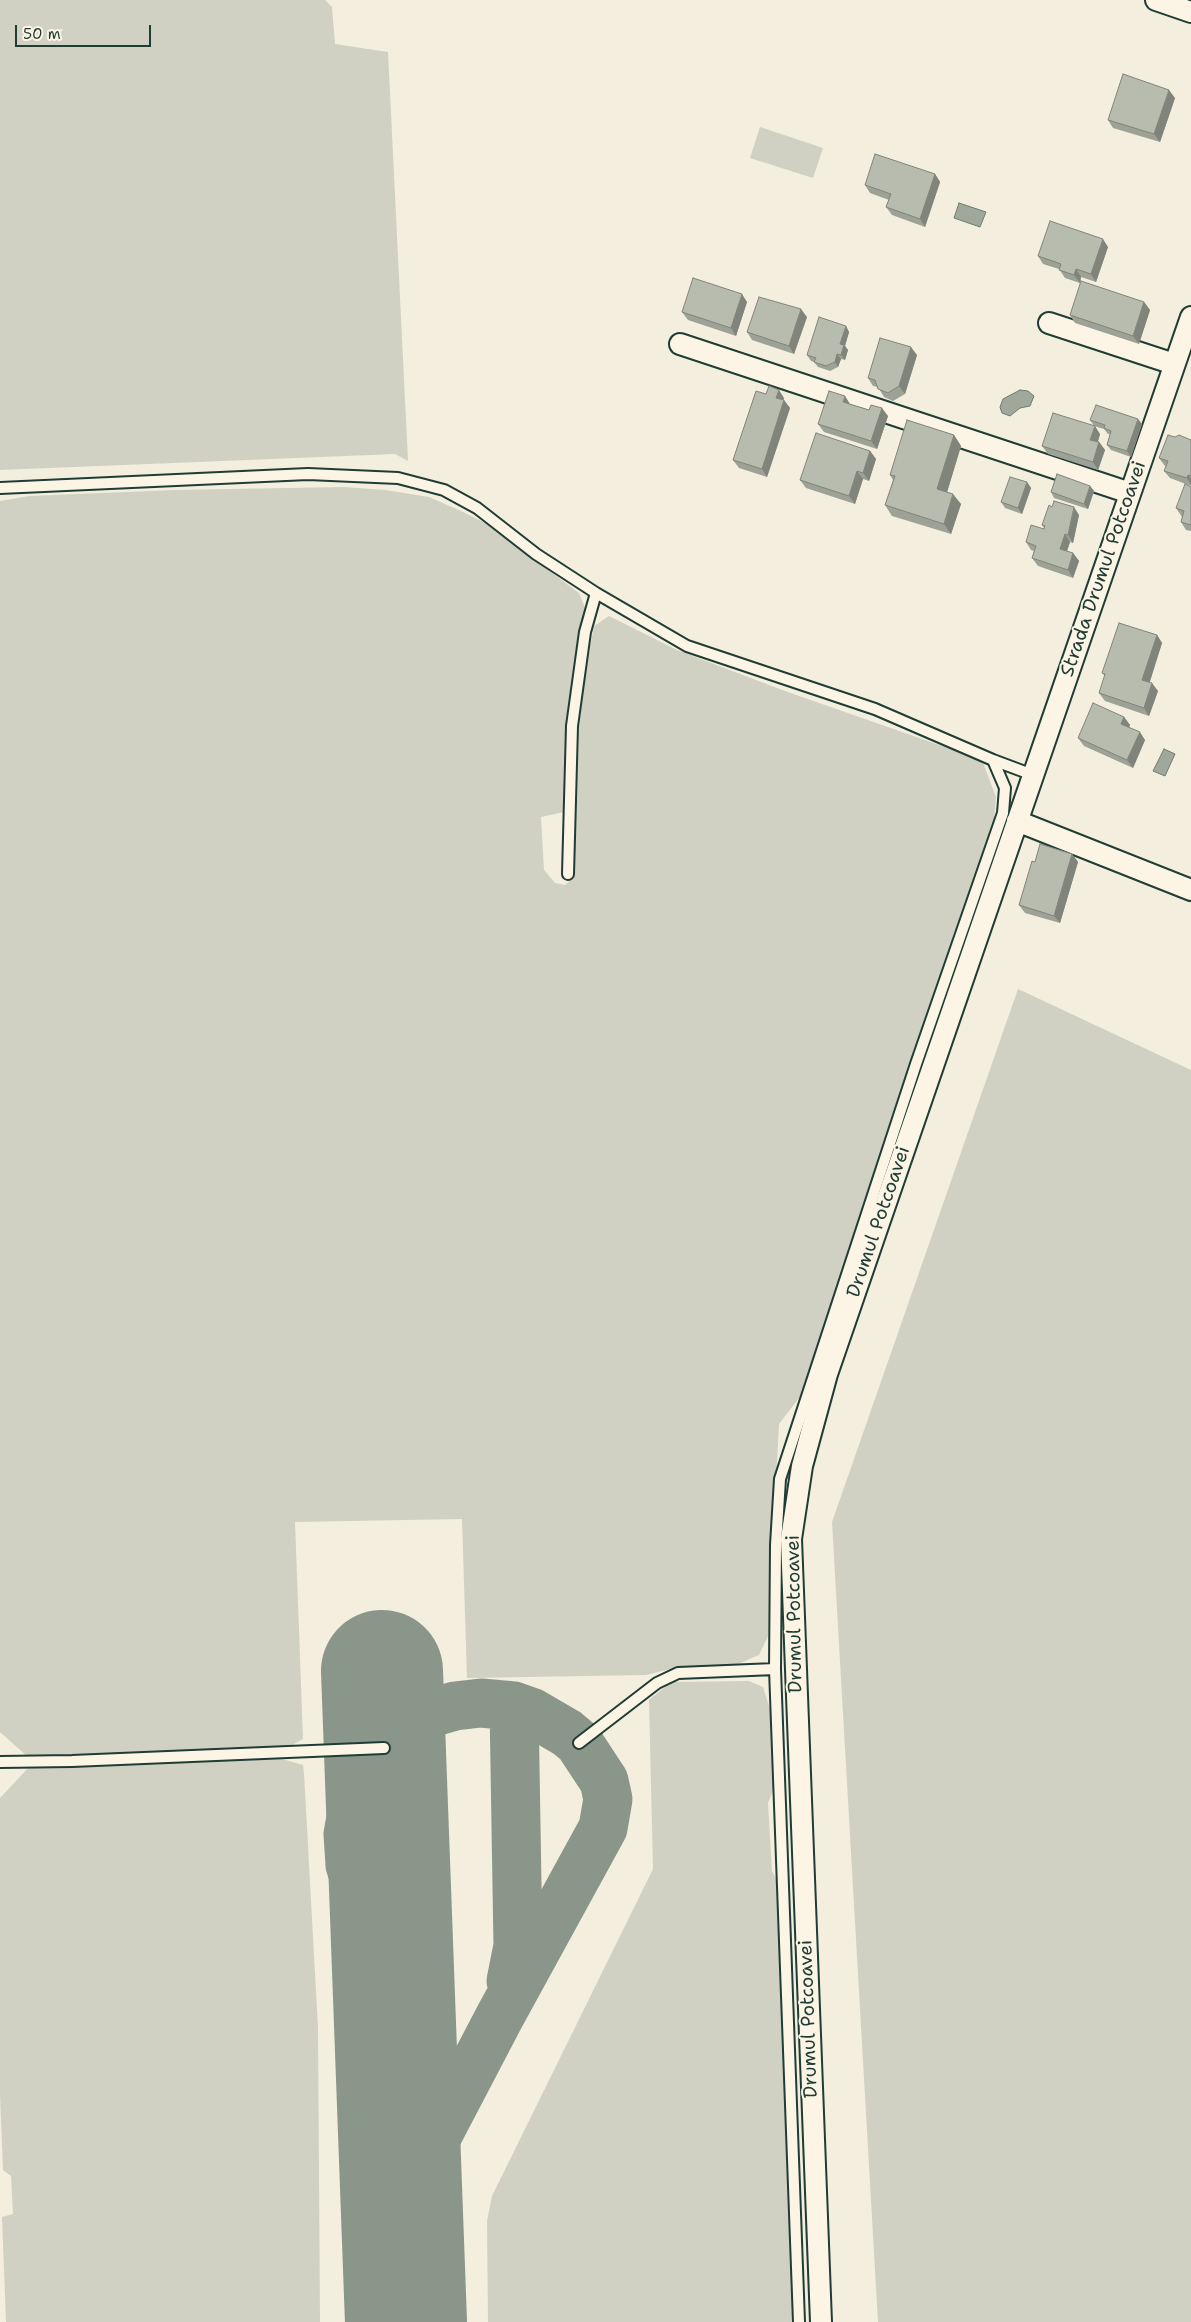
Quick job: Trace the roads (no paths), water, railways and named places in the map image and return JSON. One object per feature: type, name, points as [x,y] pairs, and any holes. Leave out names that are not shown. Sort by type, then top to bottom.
[{"type":"street","points":[[1156,0],[1191,12]]},
{"type":"street","name":"Strada Drumul Potcoavei","points":[[1017,822],[1191,317]]},
{"type":"street","points":[[1049,323],[1174,364]]},
{"type":"street","points":[[680,344],[1130,492]]},
{"type":"street","points":[[1017,822],[1191,890]]},
{"type":"street","name":"Drumul Potcoavei","points":[[821,2322],[791,1539],[802,1466],[827,1374],[1017,822]]},
{"type":"lane","points":[[0,488],[308,474],[398,478],[444,490],[477,508],[536,554],[596,593],[687,646],[875,709],[993,760],[1033,775]]},
{"type":"lane","points":[[568,874],[572,726],[585,632],[596,593]]},
{"type":"lane","points":[[799,2322],[774,1669],[776,1545],[780,1479],[916,1064],[1003,814],[1005,788],[993,760]]},
{"type":"lane","points":[[579,1743],[657,1683],[678,1673],[774,1669]]},
{"type":"lane","points":[[0,1762],[72,1761],[384,1748]]}]
